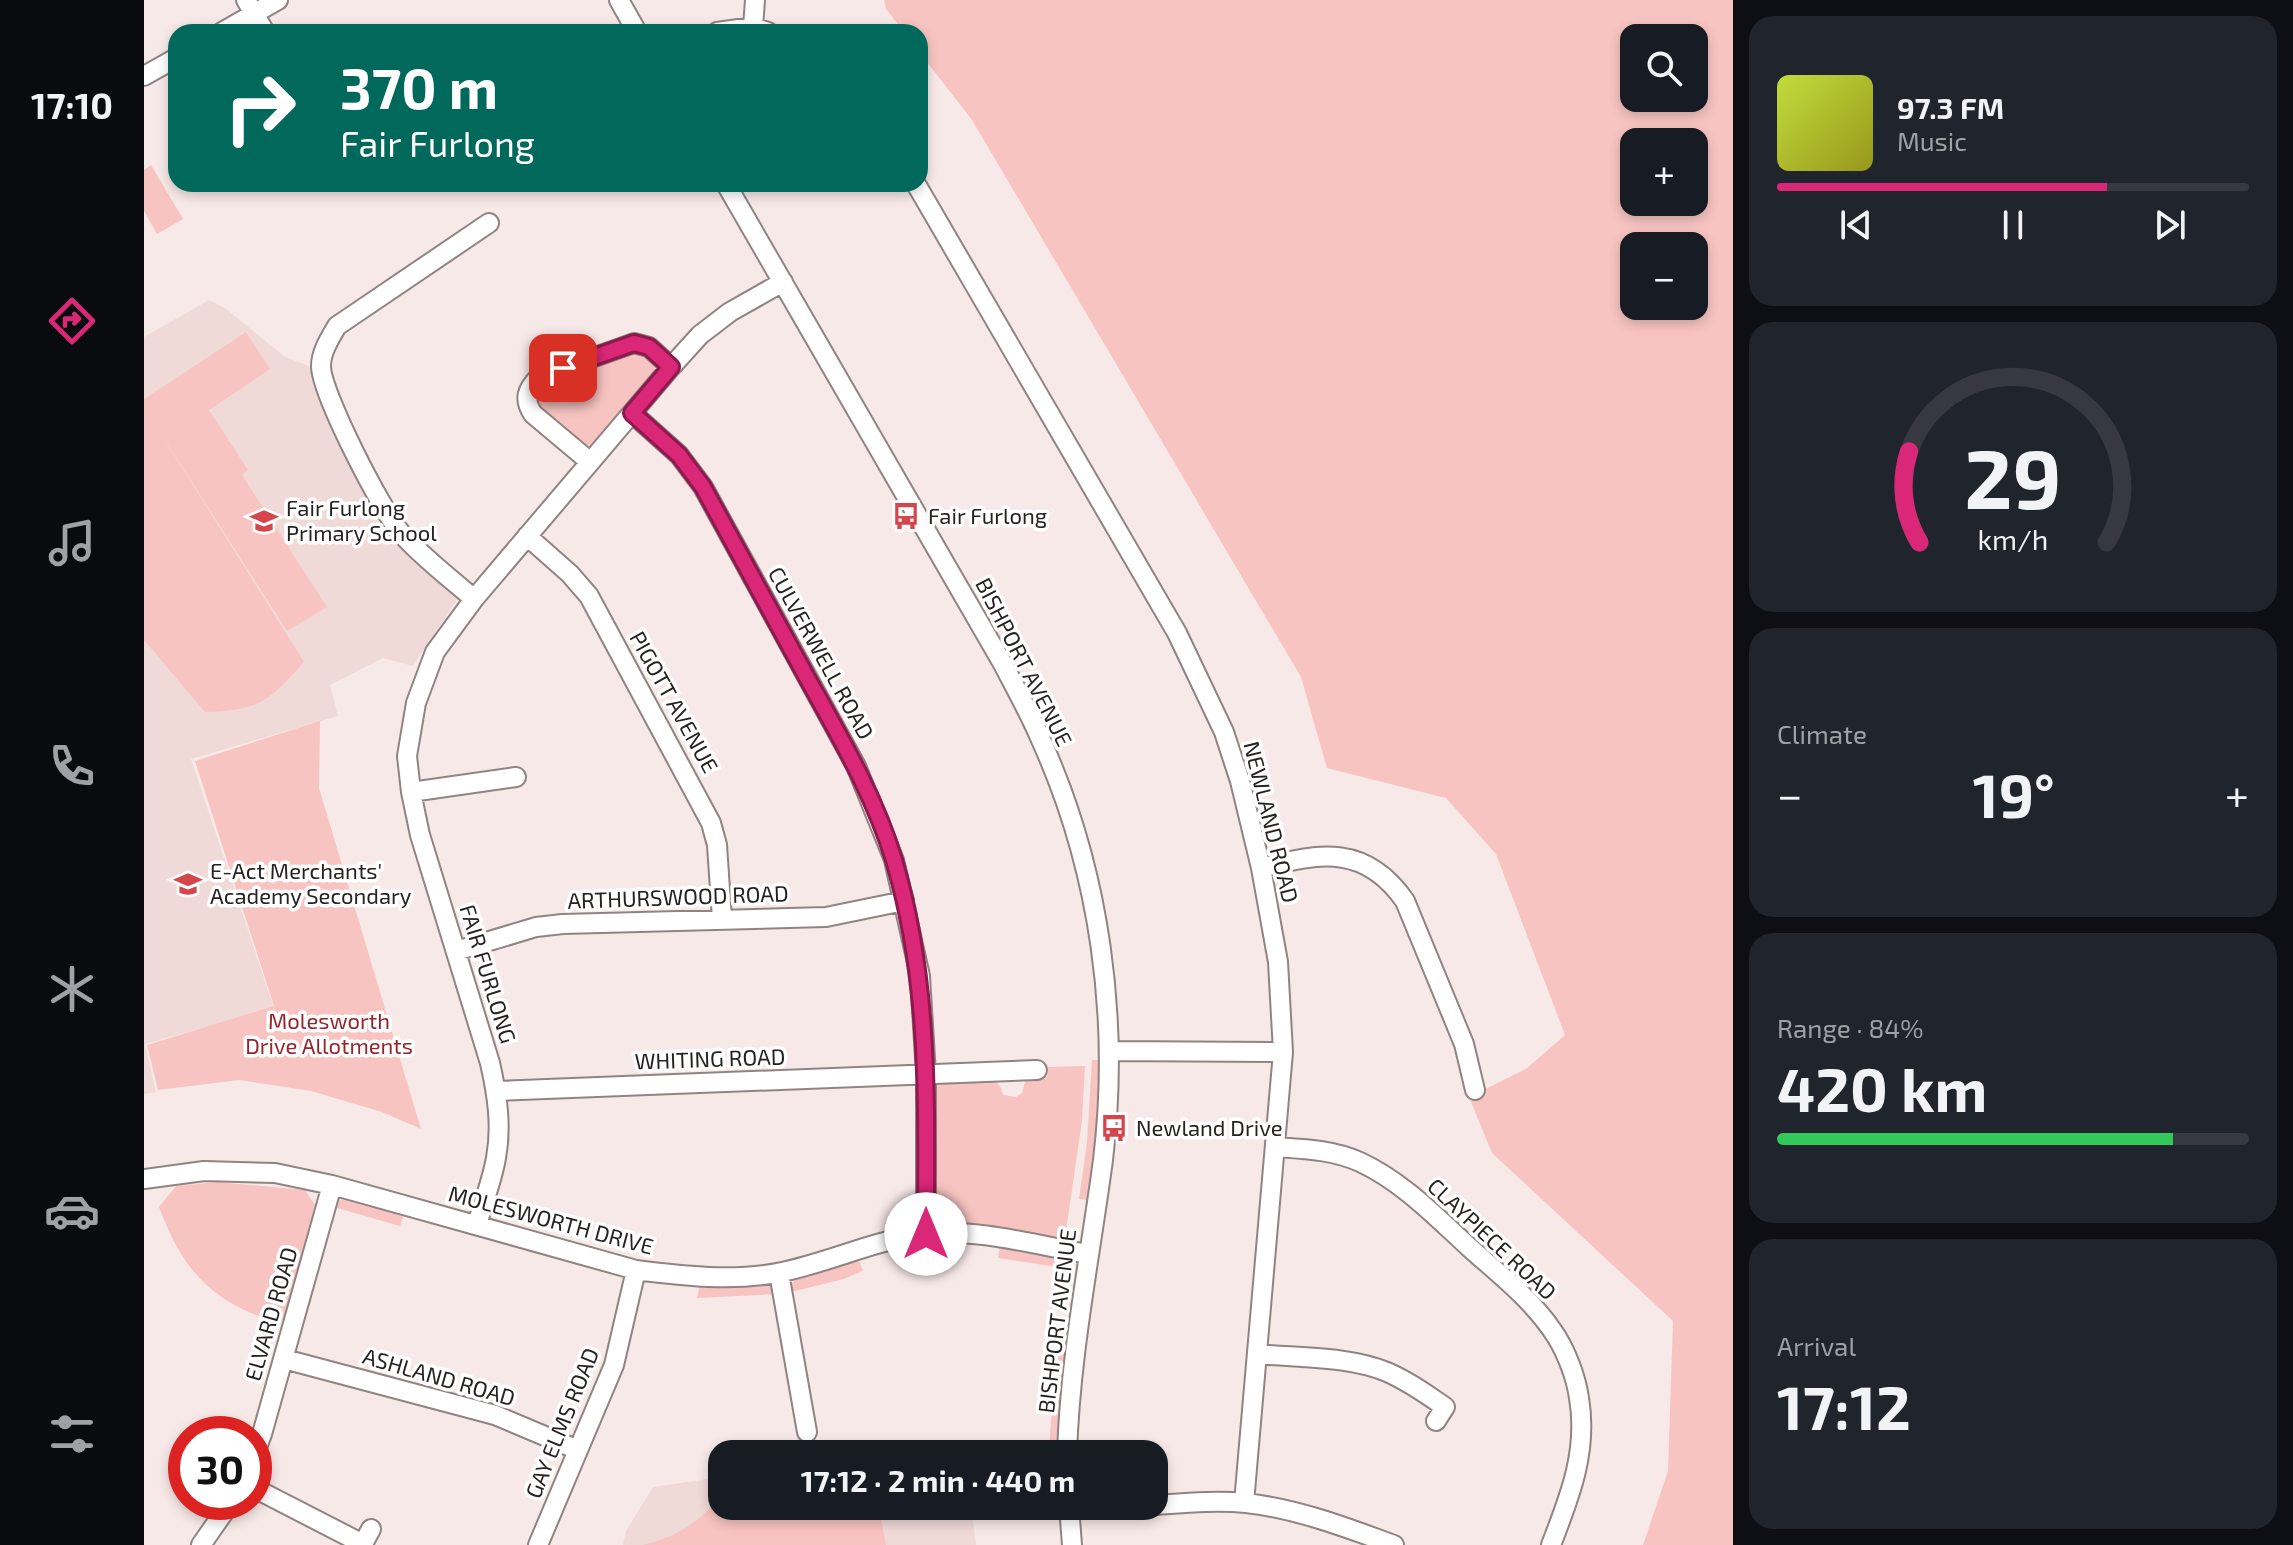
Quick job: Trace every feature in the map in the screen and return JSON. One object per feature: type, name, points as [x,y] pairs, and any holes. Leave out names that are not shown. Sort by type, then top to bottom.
[{"type":"street","points":[[231,24],[250,7],[278,0]]},
{"type":"street","points":[[619,0],[632,24]]},
{"type":"street","points":[[755,0],[759,24]]},
{"type":"street","points":[[144,76],[168,62]]},
{"type":"street","name":"BISHPORT AVENUE","points":[[731,192],[1003,664],[1042,741],[1072,821],[1090,891],[1105,971],[1110,1051],[1103,1158],[1069,1396],[1067,1440]]},
{"type":"street","name":"NEWLAND ROAD","points":[[921,192],[1198,673],[1224,732],[1236,769],[1261,868],[1278,962],[1283,1052],[1244,1503]]},
{"type":"street","points":[[470,212],[485,226],[337,326],[327,342],[321,366],[337,413],[372,486],[400,532],[474,599]]},
{"type":"street","name":"FAIR FURLONG","points":[[477,1225],[496,1159],[499,1128],[496,1091],[420,835],[411,792],[407,756],[416,703],[435,652],[474,599],[589,461],[700,335],[783,282]]},
{"type":"street","points":[[589,461],[533,414],[526,404],[532,384],[539,377],[634,343],[649,347],[671,367]]},
{"type":"street","name":"CULVERWELL ROAD","points":[[632,413],[679,455],[703,487],[856,766],[889,846],[920,976],[926,1075],[926,1234]]},
{"type":"street","name":"PIGOTT AVENUE","points":[[527,536],[570,574],[589,596],[702,803],[717,845],[722,919]]},
{"type":"street","points":[[411,792],[516,777]]},
{"type":"street","points":[[1261,868],[1315,856],[1345,856],[1371,866],[1394,885],[1405,901],[1472,1041],[1475,1090]]},
{"type":"street","name":"ARTHURSWOOD ROAD","points":[[456,951],[536,927],[826,917],[904,901]]},
{"type":"street","points":[[1110,1051],[1283,1052]]},
{"type":"street","name":"WHITING ROAD","points":[[496,1091],[1037,1070]]},
{"type":"street","name":"CLAYPIECE ROAD","points":[[1276,1147],[1322,1151],[1357,1161],[1388,1176],[1532,1305],[1554,1333],[1579,1394],[1583,1425],[1575,1484],[1551,1545]]},
{"type":"street","name":"MOLESWORTH DRIVE","points":[[144,1179],[204,1171],[275,1173],[332,1185],[636,1270],[734,1278],[779,1273],[881,1242],[926,1234],[983,1236],[1088,1254]]},
{"type":"street","name":"ELVARD ROAD","points":[[266,1416],[332,1185]]},
{"type":"street","name":"GAY ELMS ROAD","points":[[538,1545],[614,1365],[636,1270]]},
{"type":"street","points":[[779,1273],[807,1432]]},
{"type":"street","points":[[1257,1354],[1353,1364],[1384,1371],[1414,1385],[1446,1407]]},
{"type":"street","name":"ASHLAND ROAD","points":[[284,1359],[495,1415],[578,1450]]},
{"type":"street","points":[[272,1496],[366,1539]]},
{"type":"street","points":[[1168,1505],[1244,1503],[1322,1518],[1394,1545]]},
{"type":"street","points":[[201,1545],[218,1520]]},
{"type":"street","points":[[1070,1520],[1072,1545]]},
{"type":"shaded area","name":"Fair Furlong Primary School","points":[[209,300],[225,308],[285,357],[309,366],[335,427],[396,538],[458,598],[413,666],[383,658],[330,685],[338,716],[191,759],[274,1008],[145,1044],[156,1092],[144,1094],[144,337]]},
{"type":"shaded area","points":[[708,1479],[708,1520],[973,1520],[976,1545],[623,1545],[626,1531],[653,1487]]},
{"type":"green space","points":[[884,0],[1733,0],[1733,1545],[1643,1545],[1668,1471],[1673,1321],[1492,1153],[1469,1097],[1526,1069],[1565,1035],[1496,854],[1446,798],[1327,768],[1301,677],[972,120],[928,63],[928,24],[898,24],[886,9]]},
{"type":"green space","points":[[151,165],[183,219],[157,234],[144,211],[144,170]]},
{"type":"green space","points":[[246,332],[270,369],[209,410],[248,470],[242,475],[327,607],[287,631],[151,418],[304,662],[272,695],[262,701],[238,709],[205,712],[144,640],[144,399]]},
{"type":"green space","points":[[633,347],[659,364],[591,445],[583,446],[540,411],[534,394],[536,389],[566,373],[574,376],[601,367],[606,357]]},
{"type":"green space","name":"Molesworth Drive Allotments","points":[[320,721],[319,788],[421,1129],[382,1112],[311,1091],[239,1080],[158,1090],[147,1045],[274,1006],[195,761]]},
{"type":"green space","points":[[1092,1060],[1101,1060],[1102,1078],[1093,1201],[1079,1199],[1087,1142]]},
{"type":"green space","points":[[1085,1066],[1082,1121],[1066,1231],[1052,1240],[944,1224],[936,1212],[933,1105],[936,1082],[994,1080],[1003,1095],[1016,1097],[1022,1093],[1026,1078],[1047,1077],[1048,1067]]},
{"type":"green space","points":[[217,1182],[305,1190],[315,1205],[284,1319],[279,1323],[235,1305],[203,1282],[190,1267],[168,1230],[159,1207],[176,1186]]},
{"type":"green space","points":[[350,1197],[401,1212],[400,1226],[337,1208],[338,1201]]},
{"type":"green space","points":[[1000,1245],[1066,1255],[1064,1268],[998,1258]]},
{"type":"green space","points":[[858,1258],[863,1271],[791,1292],[790,1286],[797,1277]]},
{"type":"green space","points":[[767,1282],[777,1294],[697,1298],[700,1285]]},
{"type":"green space","points":[[1057,1347],[1065,1349],[1059,1440],[1050,1440]]},
{"type":"green space","points":[[708,1510],[708,1520],[882,1520],[886,1545],[642,1545],[666,1538]]},
{"type":"place","name":"Fair Furlong","points":[[906,516]]},
{"type":"place","name":"Fair Furlong Primary School","points":[[264,521]]},
{"type":"place","name":"E-Act Merchants' Academy Secondary","points":[[188,884]]},
{"type":"place","name":"Newland Drive","points":[[1114,1128]]},
{"type":"route","points":[[563,368],[634,343],[649,347],[671,367],[632,413],[679,455],[703,487],[856,766],[879,818],[894,860],[920,976],[926,1075],[926,1234]]}]
